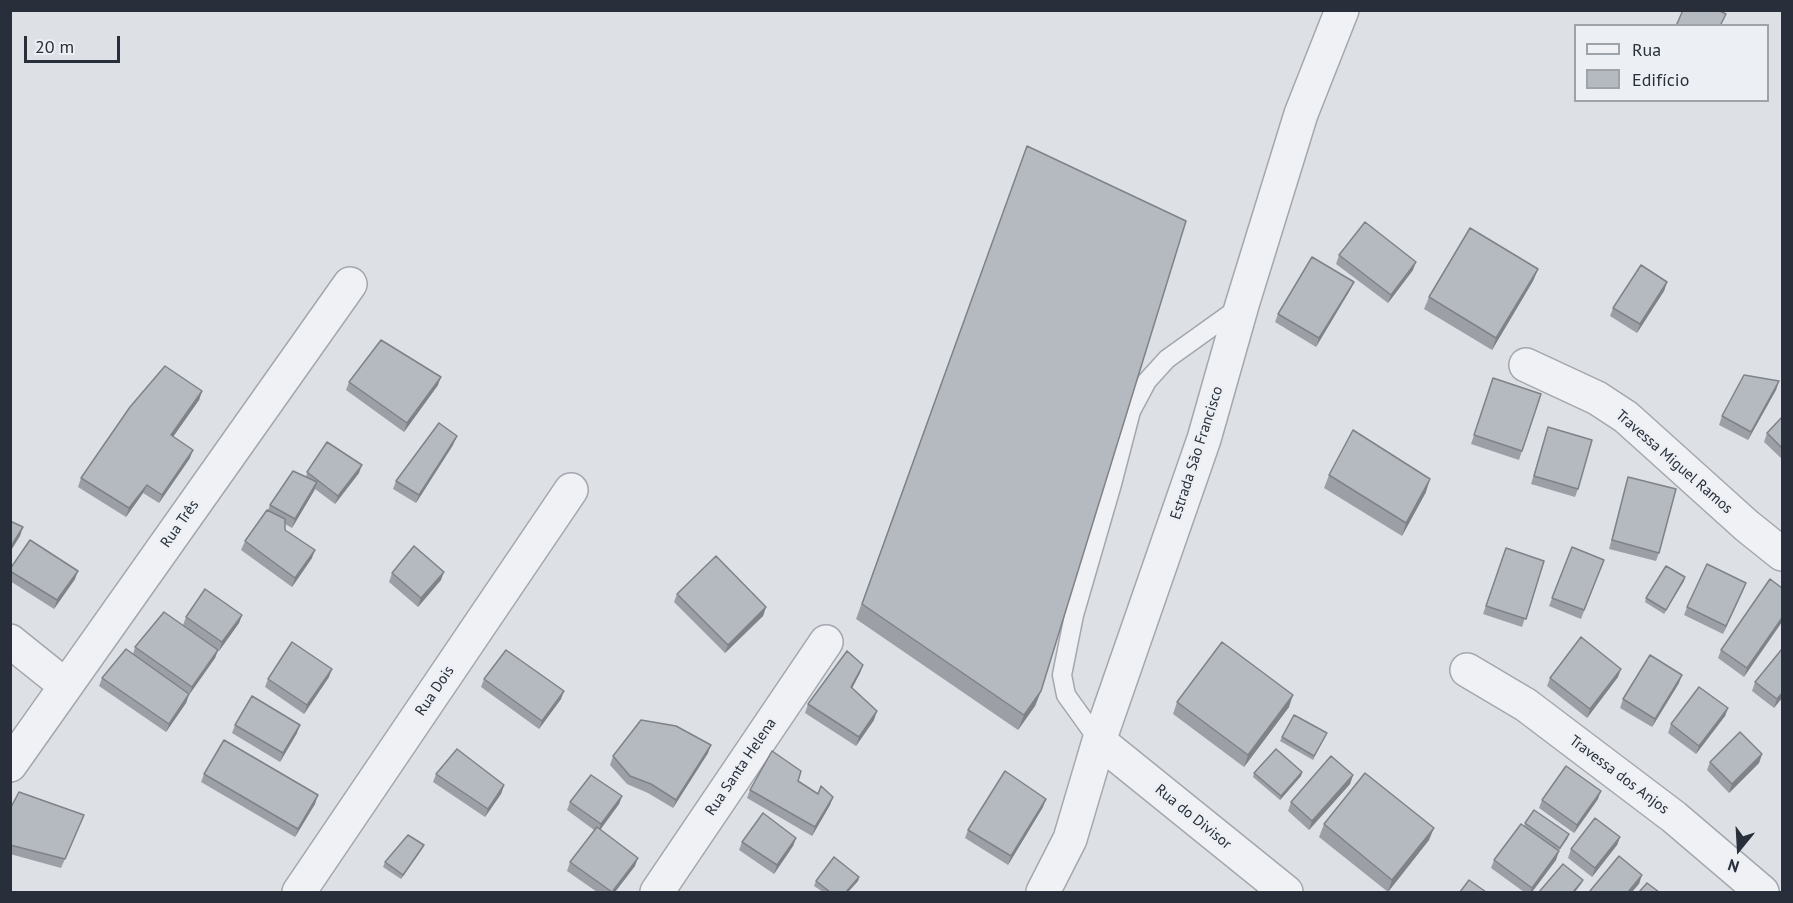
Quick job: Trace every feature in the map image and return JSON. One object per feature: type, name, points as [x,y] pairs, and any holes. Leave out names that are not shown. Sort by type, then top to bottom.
[{"type":"street","name":"Estrada São Francisco","points":[[1043,892],[1070,839],[1099,741],[1204,439],[1242,305],[1301,114],[1342,10]]},
{"type":"street","name":"Rua Três","points":[[10,765],[350,284]]},
{"type":"street","name":"Travessa Miguel Ramos","points":[[1526,365],[1597,398],[1626,417],[1747,526],[1782,554]]},
{"type":"street","name":"Rua Dois","points":[[299,892],[571,489]]},
{"type":"street","points":[[10,641],[66,686]]},
{"type":"street","name":"Rua Santa Helena","points":[[657,892],[826,642]]},
{"type":"street","name":"Travessa dos Anjos","points":[[1467,670],[1536,712],[1674,817],[1762,892]]},
{"type":"street","name":"Rua do Divisor","points":[[1099,741],[1286,892]]},
{"type":"lane","points":[[1099,741],[1065,695],[1062,675],[1074,615],[1113,484],[1131,411],[1147,381],[1167,359],[1242,305]]},
{"type":"building","points":[[1683,10],[1718,10],[1726,14],[1721,24],[1677,24]]},
{"type":"building","points":[[1027,146],[1186,221],[1041,691],[1024,715],[862,604]]},
{"type":"building","points":[[1365,222],[1416,262],[1391,295],[1339,255]]},
{"type":"building","points":[[1470,228],[1538,269],[1496,338],[1429,297]]},
{"type":"building","points":[[1312,257],[1354,282],[1319,338],[1278,314]]},
{"type":"building","points":[[1641,265],[1667,282],[1640,324],[1613,308]]},
{"type":"building","points":[[381,340],[441,377],[407,423],[349,382]]},
{"type":"building","points":[[165,366],[202,391],[171,435],[193,450],[162,495],[147,485],[129,508],[81,478],[130,407]]},
{"type":"building","points":[[1744,375],[1779,381],[1751,432],[1722,416]]},
{"type":"building","points":[[1493,378],[1541,394],[1522,451],[1474,435]]},
{"type":"building","points":[[1782,417],[1782,448],[1767,433]]},
{"type":"building","points":[[439,423],[457,436],[419,495],[396,481]]},
{"type":"building","points":[[1548,427],[1592,440],[1578,489],[1534,476]]},
{"type":"building","points":[[1353,430],[1430,479],[1406,523],[1329,475]]},
{"type":"building","points":[[327,442],[362,465],[338,496],[307,472]]},
{"type":"building","points":[[293,471],[317,482],[295,519],[270,505]]},
{"type":"building","points":[[1628,477],[1676,489],[1659,553],[1612,540]]},
{"type":"building","points":[[267,510],[285,519],[285,530],[315,550],[295,578],[245,541]]},
{"type":"building","points":[[10,521],[23,527],[10,548]]},
{"type":"building","points":[[30,540],[78,571],[57,600],[10,571]]},
{"type":"building","points":[[414,546],[444,572],[421,598],[392,573]]},
{"type":"building","points":[[1572,547],[1604,560],[1584,610],[1552,598]]},
{"type":"building","points":[[1506,548],[1544,561],[1526,619],[1486,606]]},
{"type":"building","points":[[716,556],[766,607],[728,645],[677,594]]},
{"type":"building","points":[[1707,564],[1746,583],[1726,626],[1687,607]]},
{"type":"building","points":[[1666,566],[1685,577],[1666,610],[1646,598]]},
{"type":"building","points":[[1770,579],[1782,588],[1782,618],[1747,668],[1721,650]]},
{"type":"building","points":[[205,589],[242,615],[222,642],[186,617]]},
{"type":"building","points":[[164,612],[218,650],[192,687],[135,647]]},
{"type":"building","points":[[1581,637],[1621,669],[1590,709],[1550,678]]},
{"type":"building","points":[[292,642],[332,669],[307,705],[268,679]]},
{"type":"building","points":[[1222,642],[1293,695],[1248,755],[1177,702]]},
{"type":"building","points":[[126,649],[189,694],[169,724],[102,678]]},
{"type":"building","points":[[1782,649],[1782,693],[1777,699],[1755,682]]},
{"type":"building","points":[[506,650],[564,691],[542,721],[484,679]]},
{"type":"building","points":[[847,651],[863,665],[851,687],[877,711],[859,737],[808,704]]},
{"type":"building","points":[[1650,655],[1682,675],[1655,719],[1623,699]]},
{"type":"building","points":[[1699,687],[1728,708],[1699,746],[1671,724]]},
{"type":"building","points":[[252,696],[300,725],[283,753],[235,725]]},
{"type":"building","points":[[1294,715],[1327,733],[1314,756],[1282,737]]},
{"type":"building","points":[[641,720],[676,726],[711,745],[676,800],[651,784],[630,776],[613,756]]},
{"type":"building","points":[[1740,732],[1762,754],[1732,784],[1710,762]]},
{"type":"building","points":[[224,740],[318,795],[298,829],[204,774]]},
{"type":"building","points":[[457,749],[504,785],[488,809],[436,774]]},
{"type":"building","points":[[1276,749],[1302,772],[1281,796],[1254,773]]},
{"type":"building","points":[[772,751],[801,771],[798,781],[818,794],[821,786],[833,797],[815,827],[750,790]]},
{"type":"building","points":[[1331,756],[1353,775],[1312,821],[1291,802]]},
{"type":"building","points":[[1566,766],[1601,791],[1577,825],[1542,800]]},
{"type":"building","points":[[1005,771],[1046,799],[1011,856],[968,830]]},
{"type":"building","points":[[1365,773],[1434,828],[1392,880],[1324,824]]},
{"type":"building","points":[[591,775],[622,796],[601,824],[570,802]]},
{"type":"building","points":[[19,792],[84,815],[65,859],[10,845],[10,809]]},
{"type":"building","points":[[1534,810],[1569,834],[1560,848],[1525,823]]},
{"type":"building","points":[[763,813],[796,838],[777,865],[742,842]]},
{"type":"building","points":[[1595,818],[1620,837],[1595,868],[1571,849]]},
{"type":"building","points":[[1521,824],[1559,851],[1532,888],[1494,860]]},
{"type":"building","points":[[597,827],[638,858],[612,892],[570,862]]},
{"type":"building","points":[[408,835],[424,845],[403,875],[385,862]]},
{"type":"building","points":[[1619,856],[1642,875],[1628,892],[1590,891]]},
{"type":"building","points":[[834,857],[859,877],[846,892],[830,892],[816,881]]},
{"type":"building","points":[[1563,864],[1583,880],[1573,892],[1539,892]]},
{"type":"building","points":[[1469,880],[1486,892],[1460,892]]},
{"type":"building","points":[[1647,883],[1659,892],[1639,892]]}]
